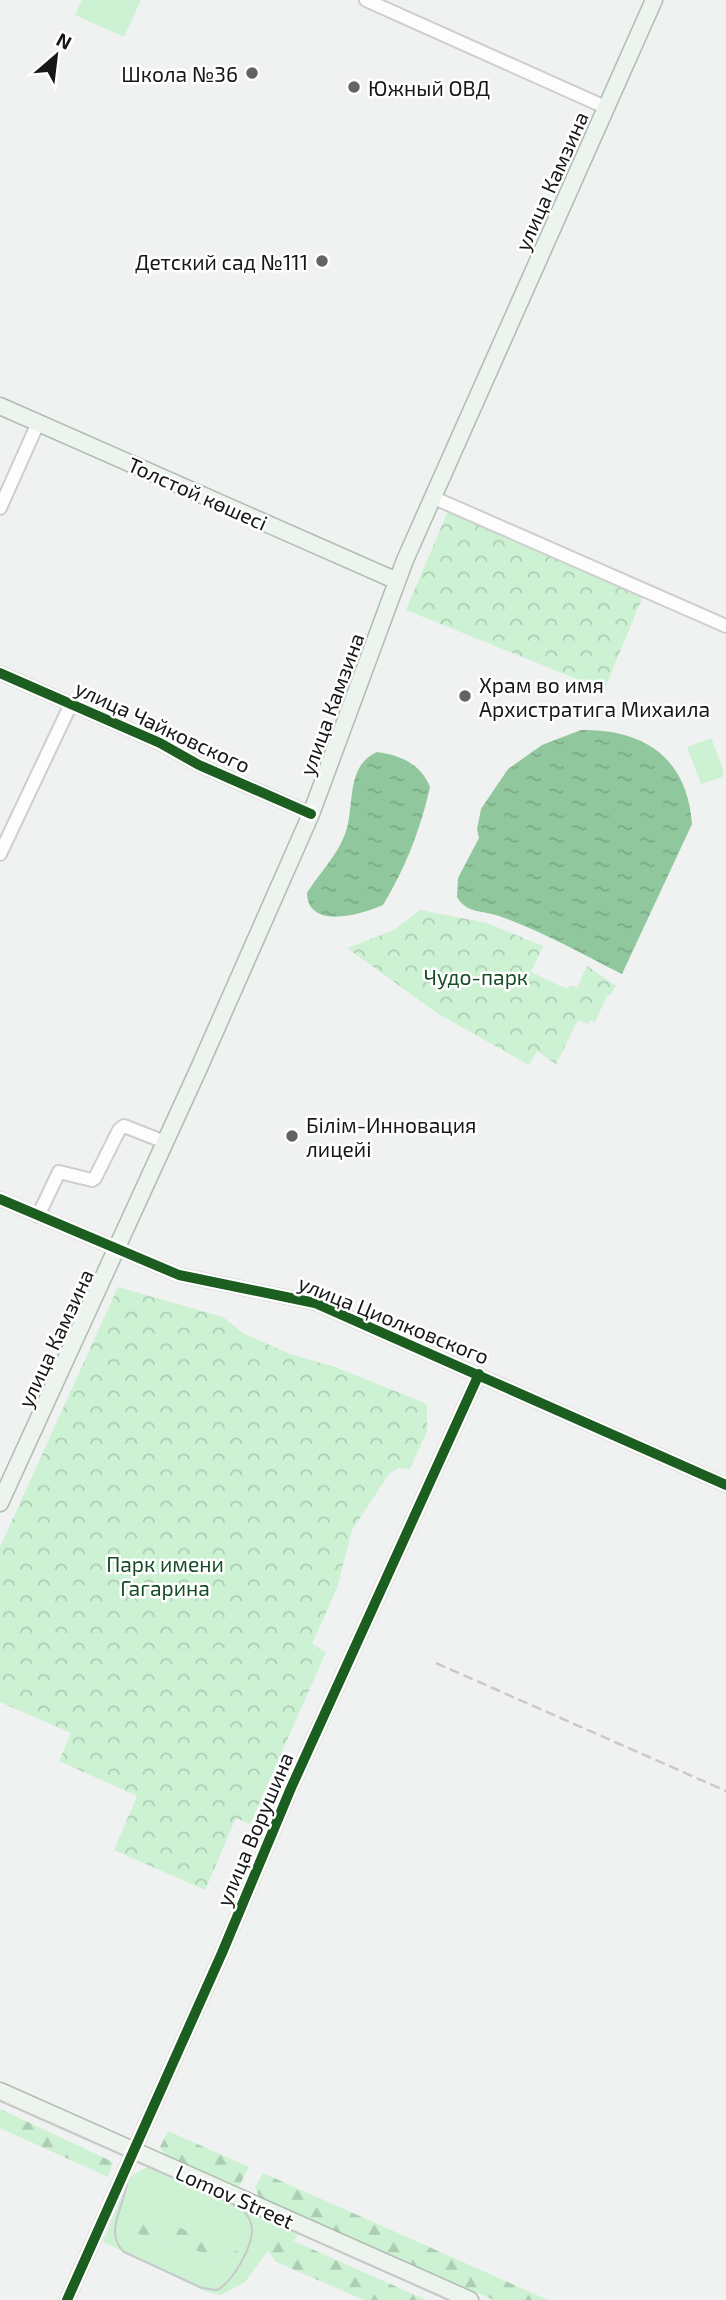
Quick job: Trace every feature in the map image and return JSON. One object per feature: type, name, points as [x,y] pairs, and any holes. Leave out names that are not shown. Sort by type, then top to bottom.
[{"type":"main road","name":"улица Камзина","points":[[0,1503],[311,814],[397,581],[432,497],[654,0]]},
{"type":"main road","name":"Толстой көшесі","points":[[0,406],[397,581]]},
{"type":"main road","name":"Lomov Street","points":[[0,2091],[470,2300]]},
{"type":"street","points":[[366,0],[605,107]]},
{"type":"street","points":[[0,508],[38,422]]},
{"type":"street","points":[[432,497],[726,626]]},
{"type":"street","name":"улица Чайковского","points":[[0,673],[160,743],[199,765],[311,814]]},
{"type":"street","points":[[0,855],[71,704]]},
{"type":"street","points":[[38,1216],[59,1172],[92,1180],[95,1178],[119,1129],[124,1126],[165,1142]]},
{"type":"street","name":"улица Циолковского","points":[[0,1199],[179,1275],[315,1303],[726,1485]]},
{"type":"street","name":"улица Ворушина","points":[[67,2300],[222,1953],[291,1788],[479,1374]]},
{"type":"green space","points":[[82,0],[141,0],[124,37],[75,15]]},
{"type":"green space","points":[[448,511],[644,594],[604,690],[406,610]]},
{"type":"green space","points":[[711,738],[724,771],[722,777],[701,784],[687,747]]},
{"type":"green space","name":"Чудо-парк","points":[[420,910],[487,923],[543,946],[531,972],[567,989],[570,985],[577,988],[587,966],[616,986],[607,996],[595,1022],[590,1020],[588,1024],[578,1020],[556,1064],[537,1051],[529,1065],[437,1013],[347,948],[394,930]]},
{"type":"green space","name":"Парк имени Гагарина","points":[[118,1287],[223,1317],[243,1333],[290,1354],[335,1367],[427,1404],[427,1431],[410,1469],[399,1468],[389,1474],[352,1530],[337,1588],[312,1644],[326,1652],[250,1824],[236,1818],[205,1890],[114,1850],[137,1796],[59,1761],[71,1733],[0,1702],[0,1547]]},
{"type":"green space","points":[[0,2109],[113,2162],[108,2177],[0,2128]]},
{"type":"green space","points":[[168,2131],[249,2167],[238,2188],[167,2158],[160,2147]]},
{"type":"green space","points":[[149,2166],[301,2229],[294,2241],[274,2242],[245,2282],[221,2295],[204,2291],[103,2242],[130,2177]]},
{"type":"green space","points":[[263,2173],[548,2300],[494,2300],[260,2199],[255,2187]]},
{"type":"green space","points":[[147,2214],[238,2252],[232,2265],[167,2238],[160,2245],[132,2230]]},
{"type":"green space","points":[[274,2241],[294,2241],[426,2300],[364,2300],[276,2262],[268,2251]]},
{"type":"water","points":[[581,730],[625,735],[659,752],[672,765],[682,782],[692,824],[622,974],[531,929],[499,916],[470,909],[457,897],[458,878],[479,838],[477,829],[481,809],[508,769],[542,745]]},
{"type":"water","points":[[377,752],[409,762],[426,779],[430,787],[422,818],[405,863],[383,905],[350,915],[326,916],[316,912],[310,905],[307,893],[344,837],[356,775],[367,758]]},
{"type":"tram line","points":[[0,2101],[449,2300]]},
{"type":"tram line","points":[[126,2166],[126,2189],[116,2222],[117,2243],[124,2252],[202,2288],[217,2290],[223,2286],[246,2253],[252,2228],[242,2208]]},
{"type":"railway","points":[[436,1663],[726,1791]]},
{"type":"cycle path","points":[[0,673],[160,743],[199,765],[311,814]]},
{"type":"cycle path","points":[[0,1199],[179,1275],[315,1303],[726,1485]]},
{"type":"cycle path","points":[[67,2300],[222,1953],[291,1788],[479,1374]]},
{"type":"place","name":"Школа №36","points":[[252,73]]},
{"type":"place","name":"Южный ОВД","points":[[354,87]]},
{"type":"place","name":"Детский сад №111","points":[[322,261]]},
{"type":"place","name":"Храм во имя Архистратига Михаила","points":[[465,696]]},
{"type":"place","name":"Білім-Инновация лицейі","points":[[292,1136]]}]
